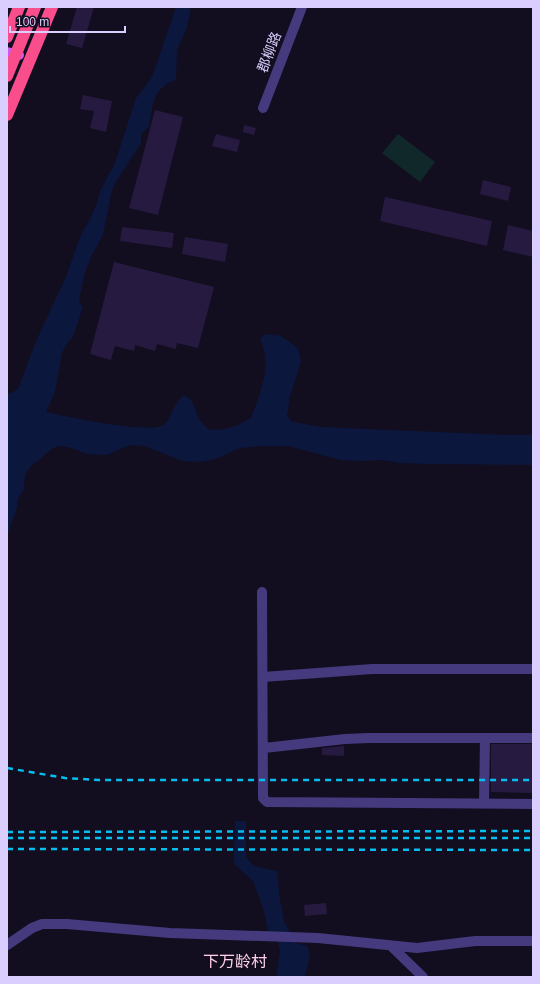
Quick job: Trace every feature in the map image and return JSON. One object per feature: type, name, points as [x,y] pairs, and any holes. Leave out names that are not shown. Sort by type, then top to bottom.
[{"type":"highway","points":[[7,38],[18,7]]},
{"type":"highway","points":[[7,76],[35,7]]},
{"type":"highway","points":[[7,115],[52,7]]},
{"type":"main road","points":[[7,120],[48,7]]},
{"type":"main road","points":[[7,52],[20,55]]},
{"type":"street","name":"郡柳路","points":[[263,108],[302,7]]},
{"type":"street","points":[[262,592],[264,748],[263,798],[267,802],[533,804]]},
{"type":"street","points":[[263,678],[372,669],[533,669]]},
{"type":"street","points":[[264,748],[363,738],[533,738]]},
{"type":"street","points":[[484,803],[485,738]]},
{"type":"street","points":[[7,945],[32,928],[42,924],[67,924],[170,932],[318,938],[417,948],[475,941],[533,941]]},
{"type":"street","points":[[391,946],[423,977]]},
{"type":"green space","points":[[398,134],[435,162],[420,182],[382,153]]},
{"type":"water","points":[[176,7],[191,7],[187,28],[177,50],[176,80],[166,84],[158,92],[153,103],[149,126],[141,135],[141,143],[115,183],[111,194],[103,235],[85,272],[79,300],[83,307],[73,337],[68,342],[62,353],[55,392],[46,412],[105,424],[152,428],[161,426],[168,420],[177,402],[185,395],[192,401],[199,419],[208,429],[231,428],[251,418],[255,408],[264,379],[264,349],[260,339],[265,334],[281,336],[298,348],[301,362],[290,396],[287,416],[293,422],[322,427],[533,435],[533,465],[429,464],[399,463],[382,460],[340,460],[288,446],[240,448],[216,459],[200,462],[183,461],[144,446],[130,445],[107,455],[87,454],[71,448],[60,446],[53,448],[30,467],[25,475],[24,489],[22,494],[19,496],[16,511],[7,536],[7,395],[18,389],[36,341],[65,279],[82,232],[90,219],[97,203],[100,191],[115,163],[136,98],[152,77]]},
{"type":"water","points":[[235,821],[246,821],[246,857],[254,866],[277,871],[284,921],[296,943],[307,946],[310,955],[305,977],[276,977],[280,951],[278,942],[268,930],[263,908],[253,881],[234,864]]},
{"type":"building","points":[[77,7],[94,7],[82,48],[66,44]]},
{"type":"building","points":[[83,95],[112,101],[106,132],[90,128],[94,111],[80,109]]},
{"type":"building","points":[[155,110],[183,117],[158,215],[129,208]]},
{"type":"building","points":[[244,125],[256,128],[254,135],[243,132]]},
{"type":"building","points":[[216,134],[240,140],[237,152],[212,146]]},
{"type":"building","points":[[483,180],[511,187],[508,201],[480,194]]},
{"type":"building","points":[[385,197],[492,221],[487,246],[380,221]]},
{"type":"building","points":[[508,225],[533,231],[533,257],[503,250]]},
{"type":"building","points":[[122,227],[174,233],[172,248],[120,241]]},
{"type":"building","points":[[185,237],[228,244],[225,262],[182,254]]},
{"type":"building","points":[[114,262],[214,287],[198,348],[177,343],[176,349],[157,344],[155,351],[135,345],[134,351],[115,346],[111,360],[90,354]]},
{"type":"building","points":[[491,744],[533,744],[533,793],[491,792]]},
{"type":"building","points":[[344,746],[344,756],[322,755],[322,748]]},
{"type":"building","points":[[326,903],[327,914],[305,916],[304,905]]},
{"type":"railway","points":[[7,768],[65,778],[98,780],[533,780]]},
{"type":"railway","points":[[7,832],[533,831]]},
{"type":"railway","points":[[7,838],[533,838]]},
{"type":"railway","points":[[7,849],[533,850]]},
{"type":"district","name":"下万龄村","points":[[235,961]]}]
